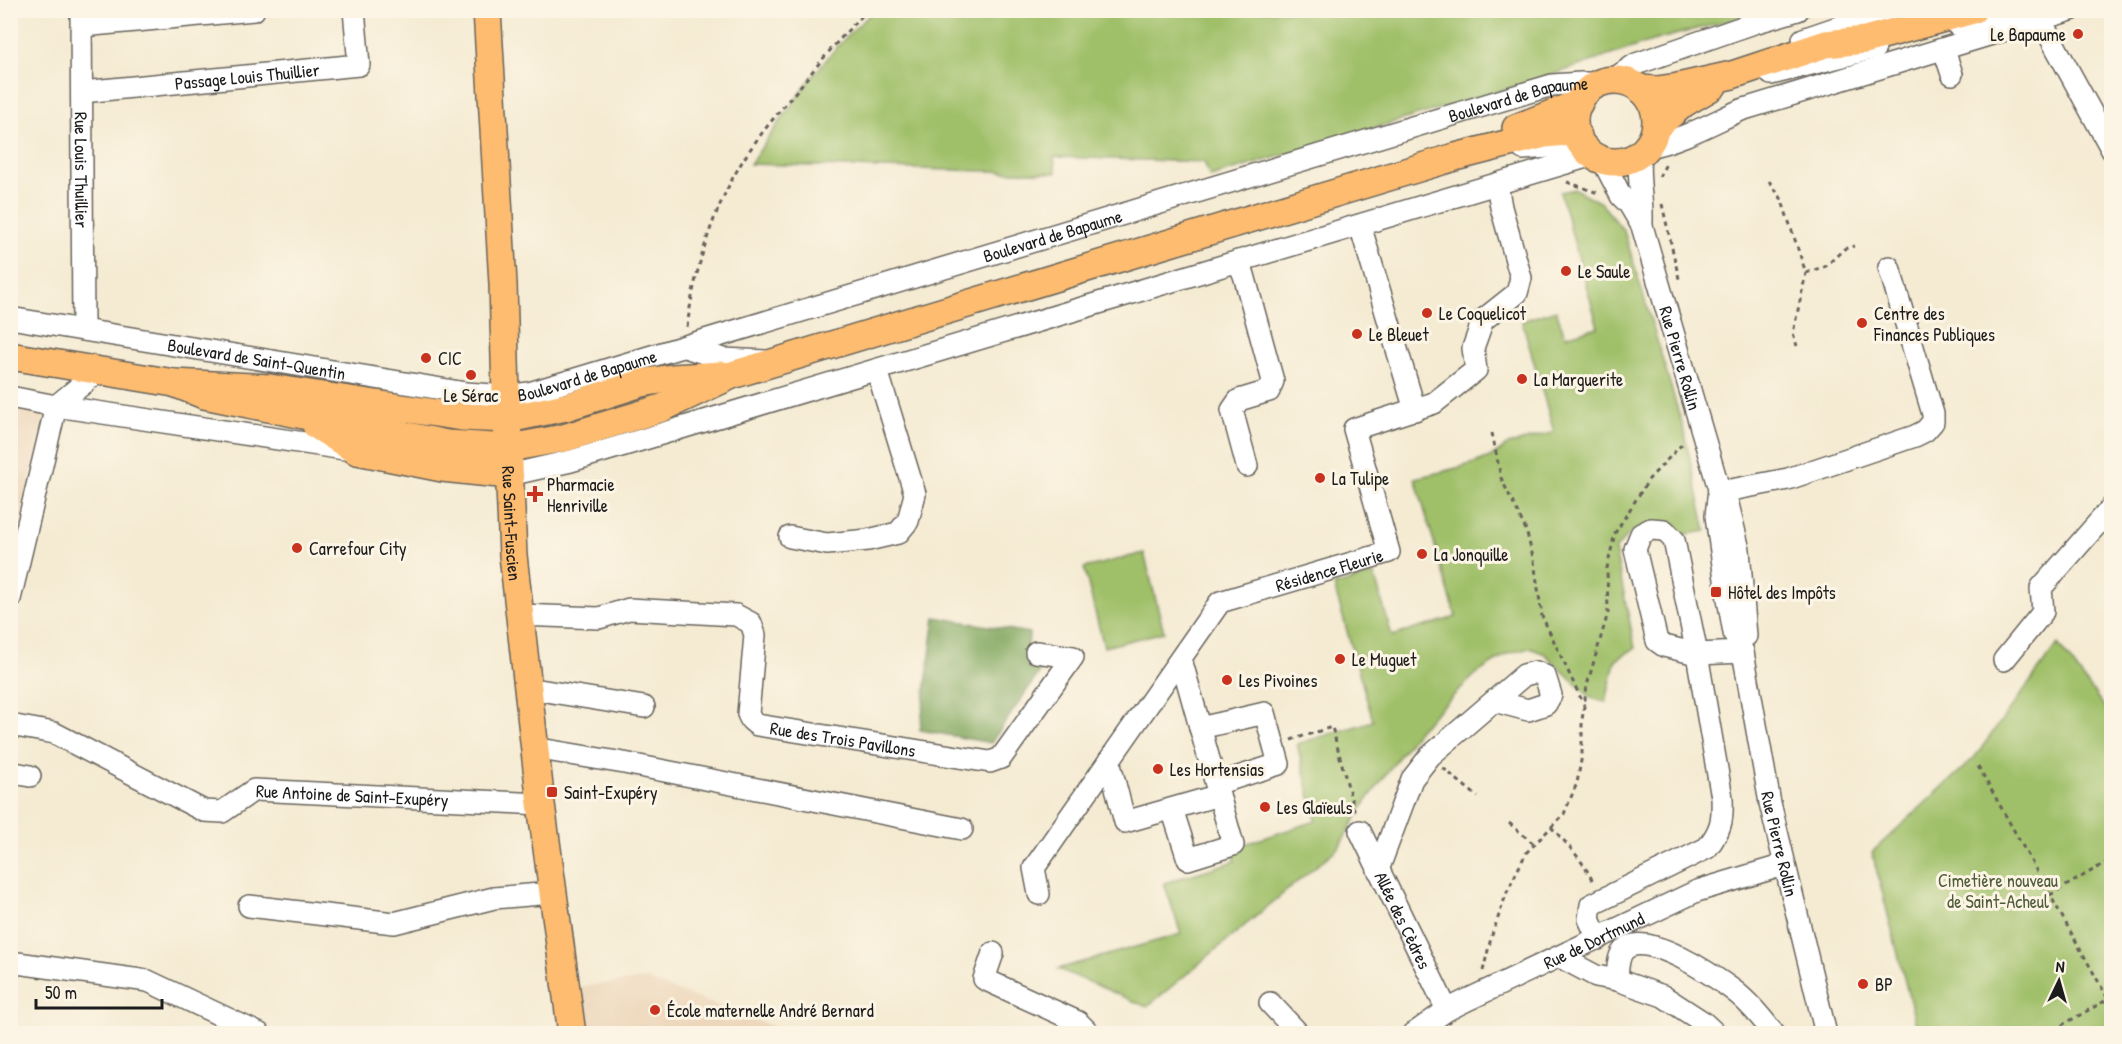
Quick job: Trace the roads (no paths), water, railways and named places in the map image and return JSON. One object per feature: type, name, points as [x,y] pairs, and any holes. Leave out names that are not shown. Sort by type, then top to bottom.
[{"type":"main road","name":"Rue Saint-Fuscien","points":[[487,10],[503,284],[509,475],[519,615],[552,893],[572,1034]]},
{"type":"main road","name":"Boulevard de Bapaume","points":[[1826,44],[1841,34],[1866,24],[1914,10]]},
{"type":"main road","name":"Boulevard de Bapaume","points":[[1621,84],[1658,90],[1678,87],[1732,75],[1826,44],[1865,40],[1972,10]]},
{"type":"main road","name":"Boulevard de Bapaume","points":[[1647,142],[1684,103],[1732,75]]},
{"type":"main road","points":[[1621,84],[1651,102],[1654,110],[1647,142],[1621,161],[1590,150],[1575,123],[1579,103],[1584,95],[1621,84]]},
{"type":"main road","name":"Boulevard de Bapaume","points":[[1455,157],[1512,129],[1579,103]]},
{"type":"main road","name":"Boulevard de Bapaume","points":[[509,448],[564,438],[662,408],[732,375],[1455,157],[1545,134],[1565,132],[1590,150]]},
{"type":"main road","name":"Boulevard de Saint-Quentin","points":[[10,356],[174,383],[270,388],[462,417],[507,408]]},
{"type":"main road","name":"Boulevard de Bapaume","points":[[507,408],[566,407],[642,383],[696,375],[732,375]]},
{"type":"main road","points":[[509,448],[535,432],[570,423],[658,393],[696,375]]},
{"type":"main road","name":"Boulevard de Saint-Quentin","points":[[174,383],[204,395],[447,444],[509,448]]},
{"type":"main road","points":[[300,415],[322,410],[485,432],[507,408]]},
{"type":"main road","points":[[300,415],[357,451],[442,468],[509,475]]},
{"type":"street","points":[[82,18],[254,10]]},
{"type":"street","name":"Passage Louis Thuillier","points":[[82,92],[359,65],[354,10]]},
{"type":"street","points":[[1798,10],[1636,64],[1621,74],[1621,84],[1675,77],[1705,69],[1888,10]]},
{"type":"street","points":[[1732,75],[1774,74],[2014,10]]},
{"type":"street","points":[[1647,142],[1664,144],[1741,110],[1944,50],[2035,15],[2071,10]]},
{"type":"street","points":[[2035,15],[2049,35],[2112,150]]},
{"type":"street","name":"Rue Louis Thuillier","points":[[82,18],[84,330]]},
{"type":"street","points":[[1944,50],[1952,74]]},
{"type":"street","name":"Boulevard de Bapaume","points":[[507,408],[529,393],[1552,85],[1621,84]]},
{"type":"street","name":"Rue Pierre Rollin","points":[[1642,226],[1643,205],[1638,166],[1647,142]]},
{"type":"street","points":[[1314,200],[1373,194],[1529,148],[1590,150]]},
{"type":"street","points":[[509,475],[571,461],[1497,184],[1590,150]]},
{"type":"street","name":"Rue Pierre Rollin","points":[[1590,150],[1642,226],[1719,489],[1728,504],[1739,550],[1747,630],[1743,652],[1762,767],[1826,1034]]},
{"type":"street","name":"Résidence Fleurie","points":[[1039,894],[1034,868],[1220,602],[1389,552],[1354,429],[1434,404],[1476,370],[1473,348],[1483,320],[1517,293],[1521,278],[1497,184]]},
{"type":"street","points":[[1360,225],[1415,410]]},
{"type":"street","points":[[1238,261],[1273,381],[1269,391],[1239,400],[1232,410],[1247,466]]},
{"type":"street","points":[[1719,489],[1731,490],[1788,479],[1915,436],[1925,431],[1933,422],[1933,414],[1889,267]]},
{"type":"street","name":"Boulevard de Saint-Quentin","points":[[10,318],[454,391],[507,408]]},
{"type":"street","points":[[684,347],[723,359],[778,362]]},
{"type":"street","points":[[10,599],[56,406],[100,370]]},
{"type":"street","points":[[790,537],[827,544],[868,540],[898,533],[908,521],[915,494],[877,370]]},
{"type":"street","points":[[10,397],[56,406],[357,451]]},
{"type":"street","points":[[2004,660],[2043,612],[2041,588],[2112,507]]},
{"type":"street","points":[[1598,939],[1589,918],[1591,904],[1707,848],[1717,835],[1723,818],[1722,798],[1697,654],[1674,540],[1664,530],[1651,529],[1641,534],[1635,549],[1657,641],[1664,646],[1697,654],[1743,652]]},
{"type":"street","name":"Rue des Trois Pavillons","points":[[519,615],[599,618],[629,609],[736,615],[751,622],[756,635],[748,714],[757,725],[990,762],[1001,758],[1073,657],[1036,652]]},
{"type":"street","points":[[1173,808],[1188,859],[1233,845],[1181,659]]},
{"type":"street","points":[[527,688],[644,707]]},
{"type":"street","points":[[1378,870],[1412,779],[1430,756],[1494,701]]},
{"type":"street","points":[[1109,761],[1125,822],[1173,808],[1280,764],[1265,712],[1200,728]]},
{"type":"street","name":"Rue Antoine de Saint-Exupéry","points":[[10,725],[54,733],[204,811],[222,812],[255,790],[541,804]]},
{"type":"street","points":[[534,748],[624,763],[962,829]]},
{"type":"street","name":"Allée des Cèdres","points":[[1360,831],[1447,1010]]},
{"type":"street","name":"Rue de Dortmund","points":[[1413,1034],[1447,1010],[1697,891],[1784,865]]},
{"type":"street","points":[[249,906],[394,923],[494,898],[552,893]]},
{"type":"street","points":[[1617,980],[1620,956],[1626,948],[1636,944],[1665,950],[1699,967],[1734,990],[1774,1034]]},
{"type":"street","points":[[993,953],[984,980],[1078,1022],[1090,1034]]},
{"type":"street","points":[[1560,957],[1596,976],[1617,980],[1663,996],[1703,1022],[1716,1034]]},
{"type":"street","points":[[10,962],[148,981],[260,1034]]},
{"type":"street","points":[[1270,1003],[1299,1034]]},
{"type":"place","name":"Le Bapaume","points":[[2078,34]]},
{"type":"place","name":"Le Saule","points":[[1566,271]]},
{"type":"place","name":"Le Coquelicot","points":[[1427,313]]},
{"type":"place","name":"Centre des Finances Publiques","points":[[1862,323]]},
{"type":"place","name":"Le Bleuet","points":[[1357,334]]},
{"type":"place","name":"CIC","points":[[426,358]]},
{"type":"place","name":"Le Sérac","points":[[471,375]]},
{"type":"place","name":"La Marguerite","points":[[1522,379]]},
{"type":"place","name":"La Tulipe","points":[[1320,478]]},
{"type":"place","name":"Pharmacie Henriville","points":[[535,494]]},
{"type":"place","name":"Carrefour City","points":[[297,548]]},
{"type":"place","name":"La Jonquille","points":[[1422,554]]},
{"type":"place","name":"Hôtel des Impôts","points":[[1716,592]]},
{"type":"place","name":"Le Muguet","points":[[1340,659]]},
{"type":"place","name":"Les Pivoines","points":[[1227,680]]},
{"type":"place","name":"Les Hortensias","points":[[1158,769]]},
{"type":"place","name":"Saint-Exupéry","points":[[552,792]]},
{"type":"place","name":"Les Glaïeuls","points":[[1265,807]]},
{"type":"place","name":"BP","points":[[1863,984]]},
{"type":"place","name":"École maternelle André Bernard","points":[[655,1010]]},
{"type":"park label","name":"Cimetière nouveau de Saint-Acheul","points":[[1998,890]]}]
